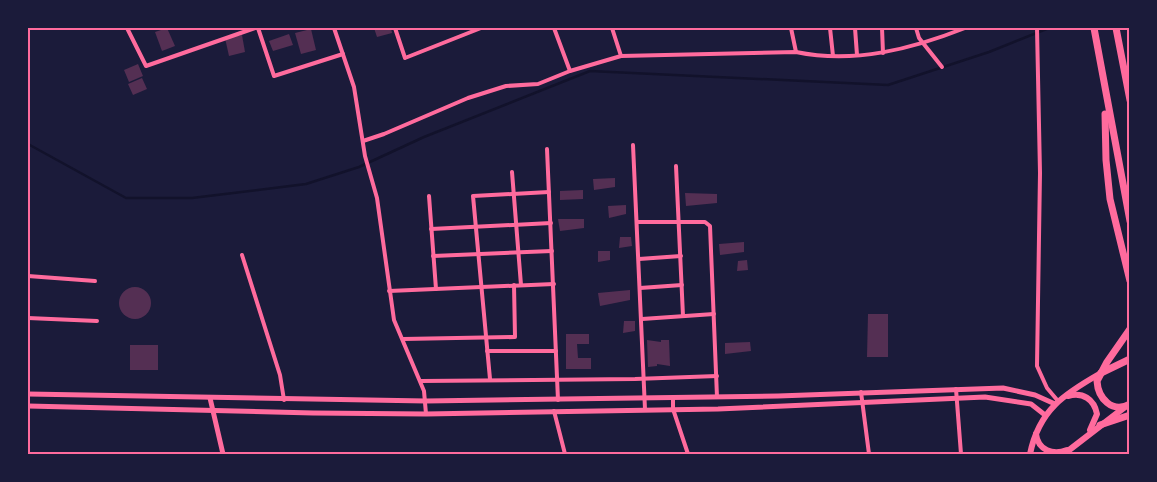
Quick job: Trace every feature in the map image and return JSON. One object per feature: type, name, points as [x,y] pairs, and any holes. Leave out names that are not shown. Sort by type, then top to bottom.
[{"type":"highway","points":[[1094,28],[1130,222]]},
{"type":"highway","points":[[1116,28],[1130,100]]},
{"type":"highway","points":[[1105,94],[1108,184],[1114,220],[1130,281]]},
{"type":"highway","points":[[1128,405],[1109,404],[1102,398],[1098,390],[1098,381],[1101,373],[1130,329]]},
{"type":"highway","points":[[1101,373],[1130,359]]},
{"type":"highway","points":[[1100,424],[1130,415]]},
{"type":"main road","points":[[1030,454],[1036,431],[1045,415],[1057,402],[1101,373]]},
{"type":"main road","points":[[1057,402],[1076,394],[1088,398],[1092,402],[1096,407],[1096,420],[1088,434]]},
{"type":"main road","points":[[1036,431],[1037,439],[1046,451],[1066,452],[1100,424],[1128,405]]},
{"type":"street","points":[[127,28],[146,66],[256,28],[274,76],[343,54]]},
{"type":"street","points":[[334,28],[354,87],[365,156],[375,190],[394,320],[421,381],[426,401],[426,414]]},
{"type":"street","points":[[395,28],[405,58],[481,28]]},
{"type":"street","points":[[554,28],[570,71]]},
{"type":"street","points":[[612,28],[621,56]]},
{"type":"street","points":[[791,28],[796,52]]},
{"type":"street","points":[[830,28],[834,56]]},
{"type":"street","points":[[855,28],[857,55]]},
{"type":"street","points":[[882,28],[883,53]]},
{"type":"street","points":[[916,28],[924,44],[942,67]]},
{"type":"street","points":[[363,140],[384,134],[468,98],[506,86],[538,84],[570,71],[621,56],[796,52],[818,56],[834,56],[883,53],[924,44],[965,28]]},
{"type":"street","points":[[1037,28],[1036,60],[1040,173],[1037,366],[1047,388],[1057,402]]},
{"type":"street","points":[[633,145],[645,410]]},
{"type":"street","points":[[547,149],[558,400]]},
{"type":"street","points":[[676,166],[684,316]]},
{"type":"street","points":[[512,172],[521,285]]},
{"type":"street","points":[[490,379],[473,196],[549,192]]},
{"type":"street","points":[[429,196],[436,289]]},
{"type":"street","points":[[637,222],[704,222],[710,226],[717,397]]},
{"type":"street","points":[[431,229],[550,223]]},
{"type":"street","points":[[433,256],[552,251]]},
{"type":"street","points":[[242,255],[280,375],[284,400]]},
{"type":"street","points":[[639,259],[681,256]]},
{"type":"street","points":[[28,276],[95,281]]},
{"type":"street","points":[[389,291],[554,284]]},
{"type":"street","points":[[403,339],[515,337],[514,285]]},
{"type":"street","points":[[640,288],[682,285]]},
{"type":"street","points":[[642,319],[714,314]]},
{"type":"street","points":[[28,318],[97,321]]},
{"type":"street","points":[[487,351],[556,351]]},
{"type":"street","points":[[421,381],[645,379],[716,376]]},
{"type":"street","points":[[956,389],[961,454]]},
{"type":"street","points":[[28,394],[426,401],[672,398],[1011,389],[1057,402]]},
{"type":"street","points":[[861,392],[869,454]]},
{"type":"street","points":[[210,398],[223,454]]},
{"type":"street","points":[[672,398],[673,409],[688,454]]},
{"type":"street","points":[[28,406],[426,414],[862,404],[985,398],[1017,400],[1031,404],[1045,415]]},
{"type":"street","points":[[554,411],[565,454]]},
{"type":"building","points":[[167,28],[175,46],[162,51],[155,32]]},
{"type":"building","points":[[374,28],[391,28],[392,33],[377,37]]},
{"type":"building","points":[[311,29],[316,50],[301,54],[295,33]]},
{"type":"building","points":[[289,34],[293,45],[273,51],[269,41]]},
{"type":"building","points":[[242,35],[245,52],[229,56],[225,38]]},
{"type":"building","points":[[138,64],[143,76],[129,82],[124,70]]},
{"type":"building","points":[[142,78],[147,89],[133,95],[128,84]]},
{"type":"building","points":[[615,178],[615,187],[594,190],[593,179]]},
{"type":"building","points":[[583,190],[583,199],[560,200],[560,191]]},
{"type":"building","points":[[685,193],[717,194],[717,203],[686,206]]},
{"type":"building","points":[[626,205],[626,214],[609,218],[608,206]]},
{"type":"building","points":[[558,219],[584,219],[584,228],[560,231]]},
{"type":"building","points":[[620,237],[631,237],[632,246],[619,248]]},
{"type":"building","points":[[744,242],[744,252],[720,255],[719,244]]},
{"type":"building","points":[[598,251],[610,251],[610,260],[598,262]]},
{"type":"building","points":[[747,260],[748,270],[737,271],[738,261]]},
{"type":"building","points":[[135,287],[147,291],[151,303],[147,315],[135,319],[123,315],[119,303],[123,291]]},
{"type":"building","points":[[630,290],[630,300],[600,306],[598,293]]},
{"type":"building","points":[[868,314],[888,314],[888,357],[867,357]]},
{"type":"building","points":[[624,321],[635,321],[635,331],[623,333]]},
{"type":"building","points":[[566,334],[589,334],[589,344],[577,344],[578,358],[591,358],[591,369],[566,369]]},
{"type":"building","points":[[647,340],[661,342],[661,340],[669,340],[670,366],[657,364],[657,366],[648,367]]},
{"type":"building","points":[[750,342],[751,351],[725,354],[725,343]]},
{"type":"building","points":[[130,345],[158,345],[158,370],[130,370]]},
{"type":"waterway","points":[[28,144],[126,198],[192,198],[306,184],[359,167],[424,137],[590,71],[888,85],[989,52],[1049,28]]}]
